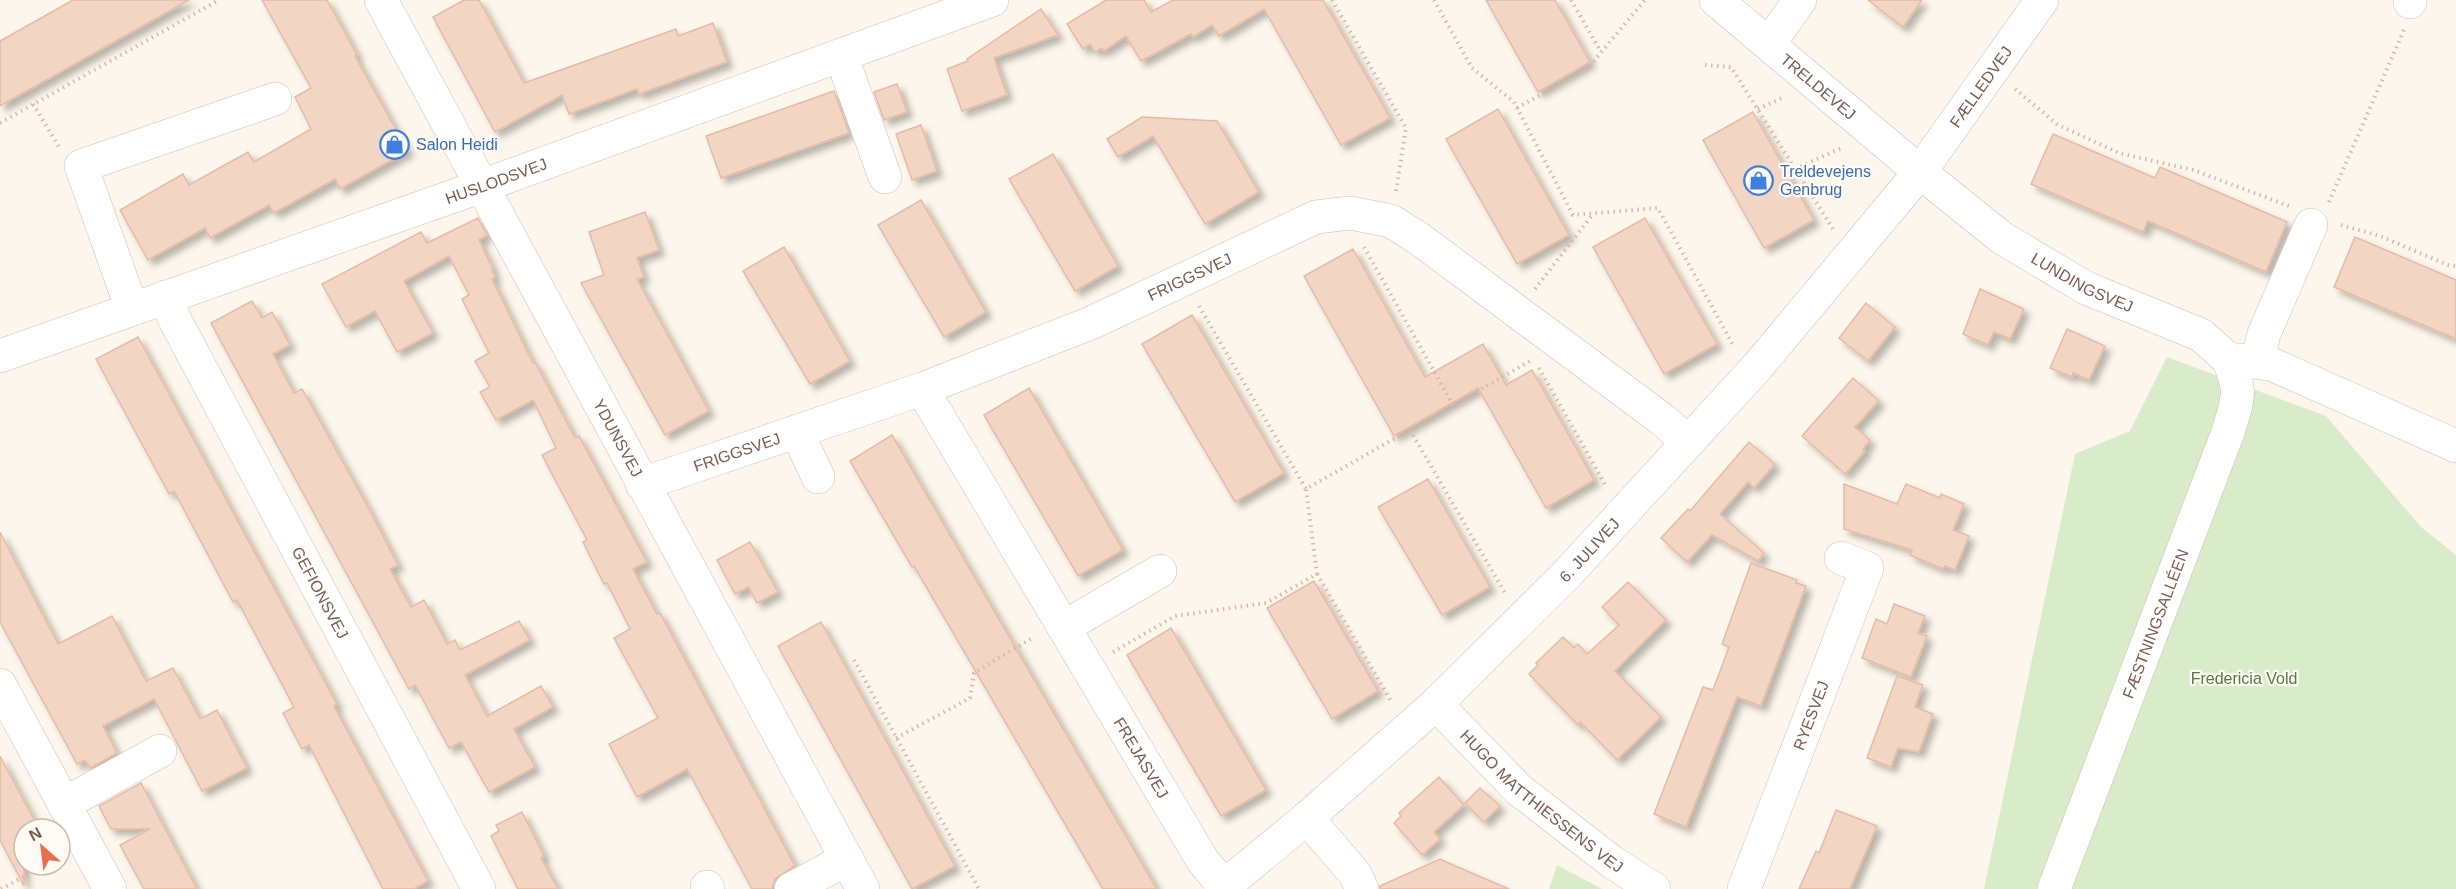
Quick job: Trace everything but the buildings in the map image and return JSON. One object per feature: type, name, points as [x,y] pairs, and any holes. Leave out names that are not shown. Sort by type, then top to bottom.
[{"type":"street","name":"YDUNSVEJ","points":[[381,0],[642,484],[848,878]]},
{"type":"street","name":"HUSLODSVEJ","points":[[0,356],[482,186],[992,0]]},
{"type":"street","name":"TRELDEVEJ","points":[[1716,0],[1920,172]]},
{"type":"street","points":[[1769,44],[1800,0]]},
{"type":"street","name":"FÆLLEDVEJ","points":[[1920,172],[2042,0]]},
{"type":"street","points":[[841,55],[885,177]]},
{"type":"street","points":[[132,309],[81,166],[275,99]]},
{"type":"street","name":"6. JULIVEJ","points":[[1222,888],[1307,818],[1436,704],[1567,574],[1758,366],[1920,172]]},
{"type":"street","name":"LUNDINGSVEJ","points":[[1920,172],[2002,237],[2086,288],[2201,335],[2243,361],[2271,364],[2456,446]]},
{"type":"street","name":"FRIGGSVEJ","points":[[642,484],[922,389],[1092,323],[1316,217],[1350,213],[1391,221],[1418,238],[1663,420],[1688,442]]},
{"type":"street","points":[[2243,361],[2264,334],[2307,217]]},
{"type":"street","name":"GEFIONSVEJ","points":[[165,297],[176,322],[479,889]]},
{"type":"street","name":"FÆSTNINGSALLÉEN","points":[[2054,889],[2228,432],[2238,399],[2243,361]]},
{"type":"street","name":"FREJASVEJ","points":[[922,389],[1203,861],[1222,888]]},
{"type":"street","points":[[797,432],[818,477]]},
{"type":"street","name":"RYESVEJ","points":[[1744,889],[1867,568],[1840,558]]},
{"type":"street","points":[[1064,627],[1160,571]]},
{"type":"street","points":[[0,685],[110,889]]},
{"type":"street","name":"HUGO MATTHIESSENS VEJ","points":[[1436,704],[1518,789],[1611,862],[1654,889]]},
{"type":"street","points":[[64,804],[160,751]]},
{"type":"street","points":[[1307,818],[1355,874],[1362,889]]},
{"type":"street","points":[[791,889],[848,878]]},
{"type":"path","points":[[0,123],[219,0]]},
{"type":"path","points":[[1332,0],[1406,128],[1391,221]]},
{"type":"path","points":[[1434,0],[1472,68],[1514,102],[1573,216],[1658,208],[1734,347],[1758,366]]},
{"type":"path","points":[[1571,0],[1601,52]]},
{"type":"path","points":[[1517,108],[1588,68],[1645,0]]},
{"type":"path","points":[[2307,217],[2413,8],[2410,1]]},
{"type":"path","points":[[1705,65],[1731,67],[1836,235],[1856,249]]},
{"type":"path","points":[[1993,71],[2058,125],[2119,153],[2193,170],[2307,217],[2380,236],[2448,265],[2456,266]]},
{"type":"path","points":[[33,104],[64,156],[81,166]]},
{"type":"path","points":[[1795,169],[1876,133]]},
{"type":"path","points":[[1350,213],[1355,231],[1453,405]]},
{"type":"path","points":[[1518,312],[1594,214]]},
{"type":"path","points":[[1184,280],[1306,489],[1317,574],[1407,729]]},
{"type":"path","points":[[1306,489],[1534,359],[1622,514]]},
{"type":"path","points":[[1410,430],[1521,620]]},
{"type":"path","points":[[1088,667],[1175,616],[1266,603],[1317,574]]},
{"type":"path","points":[[896,738],[970,698],[974,673],[1037,635],[1064,627]]},
{"type":"path","points":[[854,660],[979,889]]},
{"type":"path","points":[[1,889],[24,877]]},
{"type":"green space","name":"Fredericia Vold","points":[[2167,357],[2326,416],[2421,527],[2456,555],[2456,889],[1984,889],[2075,454],[2130,431]]},
{"type":"green space","points":[[1557,865],[1602,889],[1549,889]]},
{"type":"place","name":"Salon Heidi","points":[[395,144]]},
{"type":"place","name":"Treldevejens Genbrug","points":[[1759,180]]}]
